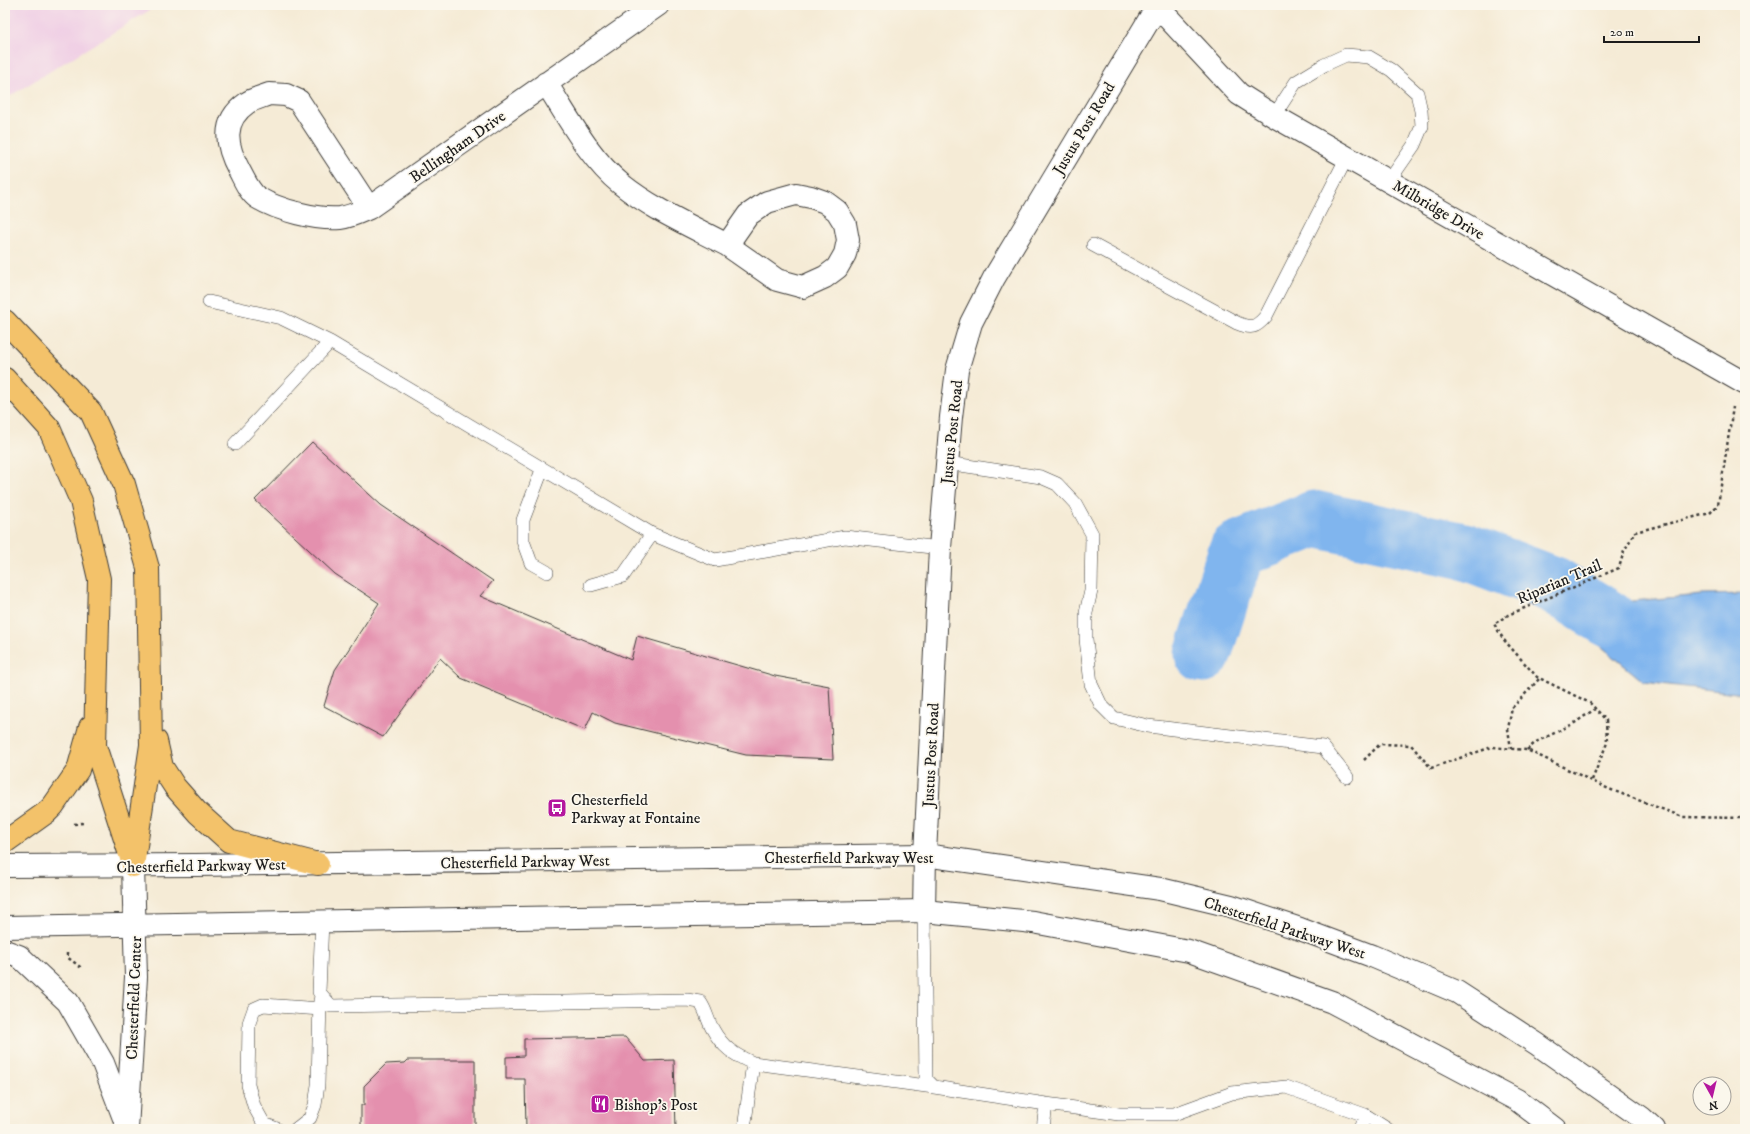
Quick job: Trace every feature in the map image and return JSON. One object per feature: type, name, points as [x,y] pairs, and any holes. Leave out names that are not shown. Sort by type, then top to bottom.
[{"type":"main road","points":[[5,321],[91,412],[124,484],[148,568],[151,746],[133,866]]},
{"type":"main road","points":[[5,379],[49,428],[81,501],[99,579],[95,746],[133,866]]},
{"type":"main road","points":[[5,842],[47,812],[53,806],[78,770],[96,706]]},
{"type":"main road","points":[[150,715],[162,767],[175,787],[198,814],[229,841],[318,864]]},
{"type":"street","name":"Milbridge Drive","points":[[1157,5],[1239,94],[1274,116],[1744,383]]},
{"type":"street","name":"Justus Post Road","points":[[924,911],[925,855],[940,548],[951,417],[957,370],[971,324],[994,278],[1157,5]]},
{"type":"street","name":"Bellingham Drive","points":[[369,208],[299,101],[286,95],[269,94],[247,102],[234,114],[227,137],[231,155],[247,185],[256,197],[282,210],[322,218],[341,218],[369,208],[654,6]]},
{"type":"street","points":[[546,83],[594,156],[620,183],[647,202],[727,245],[777,280],[803,287],[825,277],[837,268],[845,254],[848,240],[845,224],[837,211],[825,202],[796,194],[767,202],[748,215],[727,245]]},
{"type":"street","name":"Chesterfield Parkway West","points":[[5,866],[318,864],[925,855],[1160,889],[1231,906],[1372,956],[1457,992],[1537,1044],[1642,1118],[1654,1129]]},
{"type":"street","name":"Chesterfield Center","points":[[127,1128],[136,977],[133,866]]},
{"type":"street","points":[[5,927],[322,921],[668,917],[924,911],[1033,922],[1189,951],[1332,1002],[1517,1100],[1555,1129]]},
{"type":"street","points":[[5,951],[19,956],[68,1002],[103,1063],[127,1128]]},
{"type":"lane","points":[[1274,116],[1296,82],[1346,54],[1369,57],[1391,70],[1417,94],[1421,111],[1422,126],[1414,145],[1389,181]]},
{"type":"lane","points":[[1093,244],[1237,323],[1247,327],[1259,324],[1266,316],[1347,157]]},
{"type":"lane","points":[[209,302],[281,318],[330,342],[542,470],[652,534],[715,560],[845,537],[940,548]]},
{"type":"lane","points":[[235,444],[330,342]]},
{"type":"lane","points":[[947,463],[1041,477],[1057,484],[1075,503],[1092,534],[1091,590],[1086,613],[1086,639],[1091,684],[1101,705],[1114,718],[1148,726],[1323,747],[1347,777]]},
{"type":"lane","points":[[542,470],[523,520],[523,541],[531,563],[547,572]]},
{"type":"lane","points":[[591,585],[624,576],[652,534]]},
{"type":"lane","points":[[924,911],[926,1079],[934,1087]]},
{"type":"lane","points":[[296,1129],[310,1118],[315,1105],[318,1085],[319,1027],[321,1009],[319,992],[322,921]]},
{"type":"lane","points":[[319,992],[331,1006],[687,1000],[700,1002],[712,1027],[724,1045],[735,1055],[753,1063],[934,1087],[1119,1114],[1174,1114],[1232,1093],[1286,1087],[1365,1115],[1387,1129]]},
{"type":"lane","points":[[277,1129],[264,1124],[254,1106],[248,1085],[249,1023],[254,1009],[263,1005],[321,1009]]},
{"type":"lane","points":[[744,1129],[753,1063]]},
{"type":"lane","points":[[1043,1129],[1046,1104]]},
{"type":"lane","points":[[1360,1129],[1365,1115]]},
{"type":"path","name":"Riparian Trail","points":[[1592,780],[1607,743],[1606,720],[1590,703],[1540,678],[1514,653],[1494,624],[1508,616],[1619,568],[1624,551],[1635,532],[1710,513],[1718,504],[1733,406],[1744,383]]},
{"type":"path","points":[[1511,749],[1508,730],[1512,708],[1540,678]]},
{"type":"path","points":[[1527,750],[1536,742],[1573,724],[1595,709]]},
{"type":"path","points":[[1347,777],[1380,744],[1411,745],[1431,768],[1492,747],[1527,750],[1610,789],[1683,817],[1745,818]]},
{"type":"path","points":[[67,951],[67,957],[83,969]]},
{"type":"shaded area","points":[[5,5],[158,5],[5,99]]},
{"type":"water","points":[[1745,594],[1745,694],[1644,682],[1596,642],[1620,602],[1702,595]]},
{"type":"building","points":[[312,442],[381,505],[493,581],[480,596],[631,660],[637,636],[775,676],[829,686],[833,759],[746,755],[615,723],[593,712],[585,730],[461,678],[440,658],[383,737],[324,706],[335,670],[379,603],[335,574],[255,500]]},
{"type":"building","name":"Bishop's Post","points":[[625,1037],[645,1061],[674,1060],[676,1129],[526,1129],[525,1079],[506,1079],[506,1057],[524,1056],[524,1039]]},
{"type":"building","points":[[408,1060],[475,1060],[475,1129],[361,1129],[361,1105],[364,1105],[364,1086],[386,1064],[405,1063]]},
{"type":"waterway","points":[[1203,654],[1237,550],[1314,519],[1464,551],[1554,585],[1609,619]]},
{"type":"place","name":"Chesterfield Parkway at Fontaine","points":[[557,808]]},
{"type":"place","name":"Bishop's Post","points":[[600,1104]]}]
